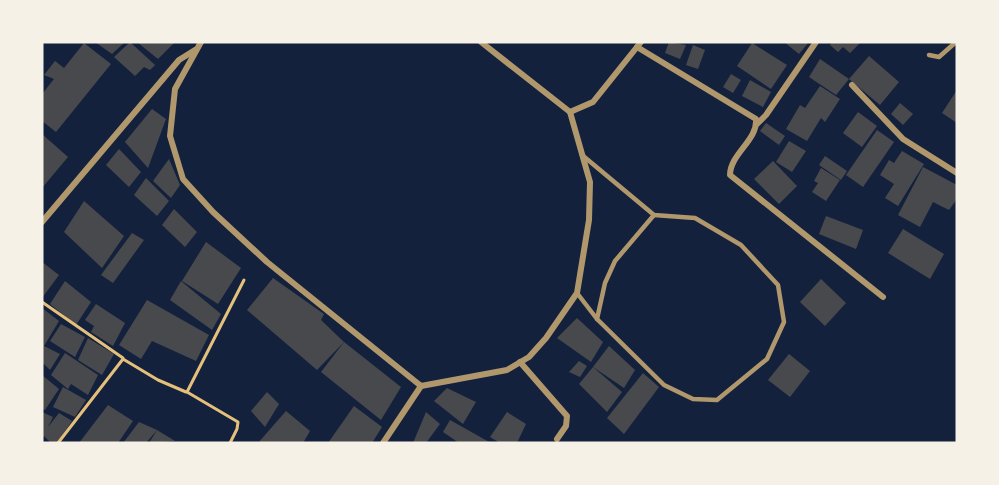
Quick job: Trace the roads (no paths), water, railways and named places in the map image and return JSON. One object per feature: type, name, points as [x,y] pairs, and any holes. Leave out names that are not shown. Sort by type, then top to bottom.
[{"type":"street","points":[[201,42],[175,89],[170,136],[183,179],[213,212],[267,262],[421,386]]},
{"type":"street","points":[[383,443],[421,386],[507,370],[529,357],[546,338],[577,292],[589,220],[590,182],[570,112],[481,42]]},
{"type":"street","points":[[816,42],[766,115],[757,124],[731,166],[730,175],[883,297]]},
{"type":"street","points":[[570,112],[593,102],[639,45],[756,119],[757,124]]},
{"type":"street","points":[[42,222],[179,60],[198,49]]},
{"type":"street","points":[[852,85],[903,139],[957,173]]},
{"type":"street","points":[[520,362],[567,416],[566,426],[557,439]]},
{"type":"lane","points":[[929,55],[939,57],[956,42]]},
{"type":"lane","points":[[577,292],[597,319],[664,386],[693,399],[717,400],[767,359],[784,322],[778,285],[741,245],[695,218],[654,215],[582,155]]},
{"type":"lane","points":[[597,319],[605,283],[615,261],[654,215]]}]
